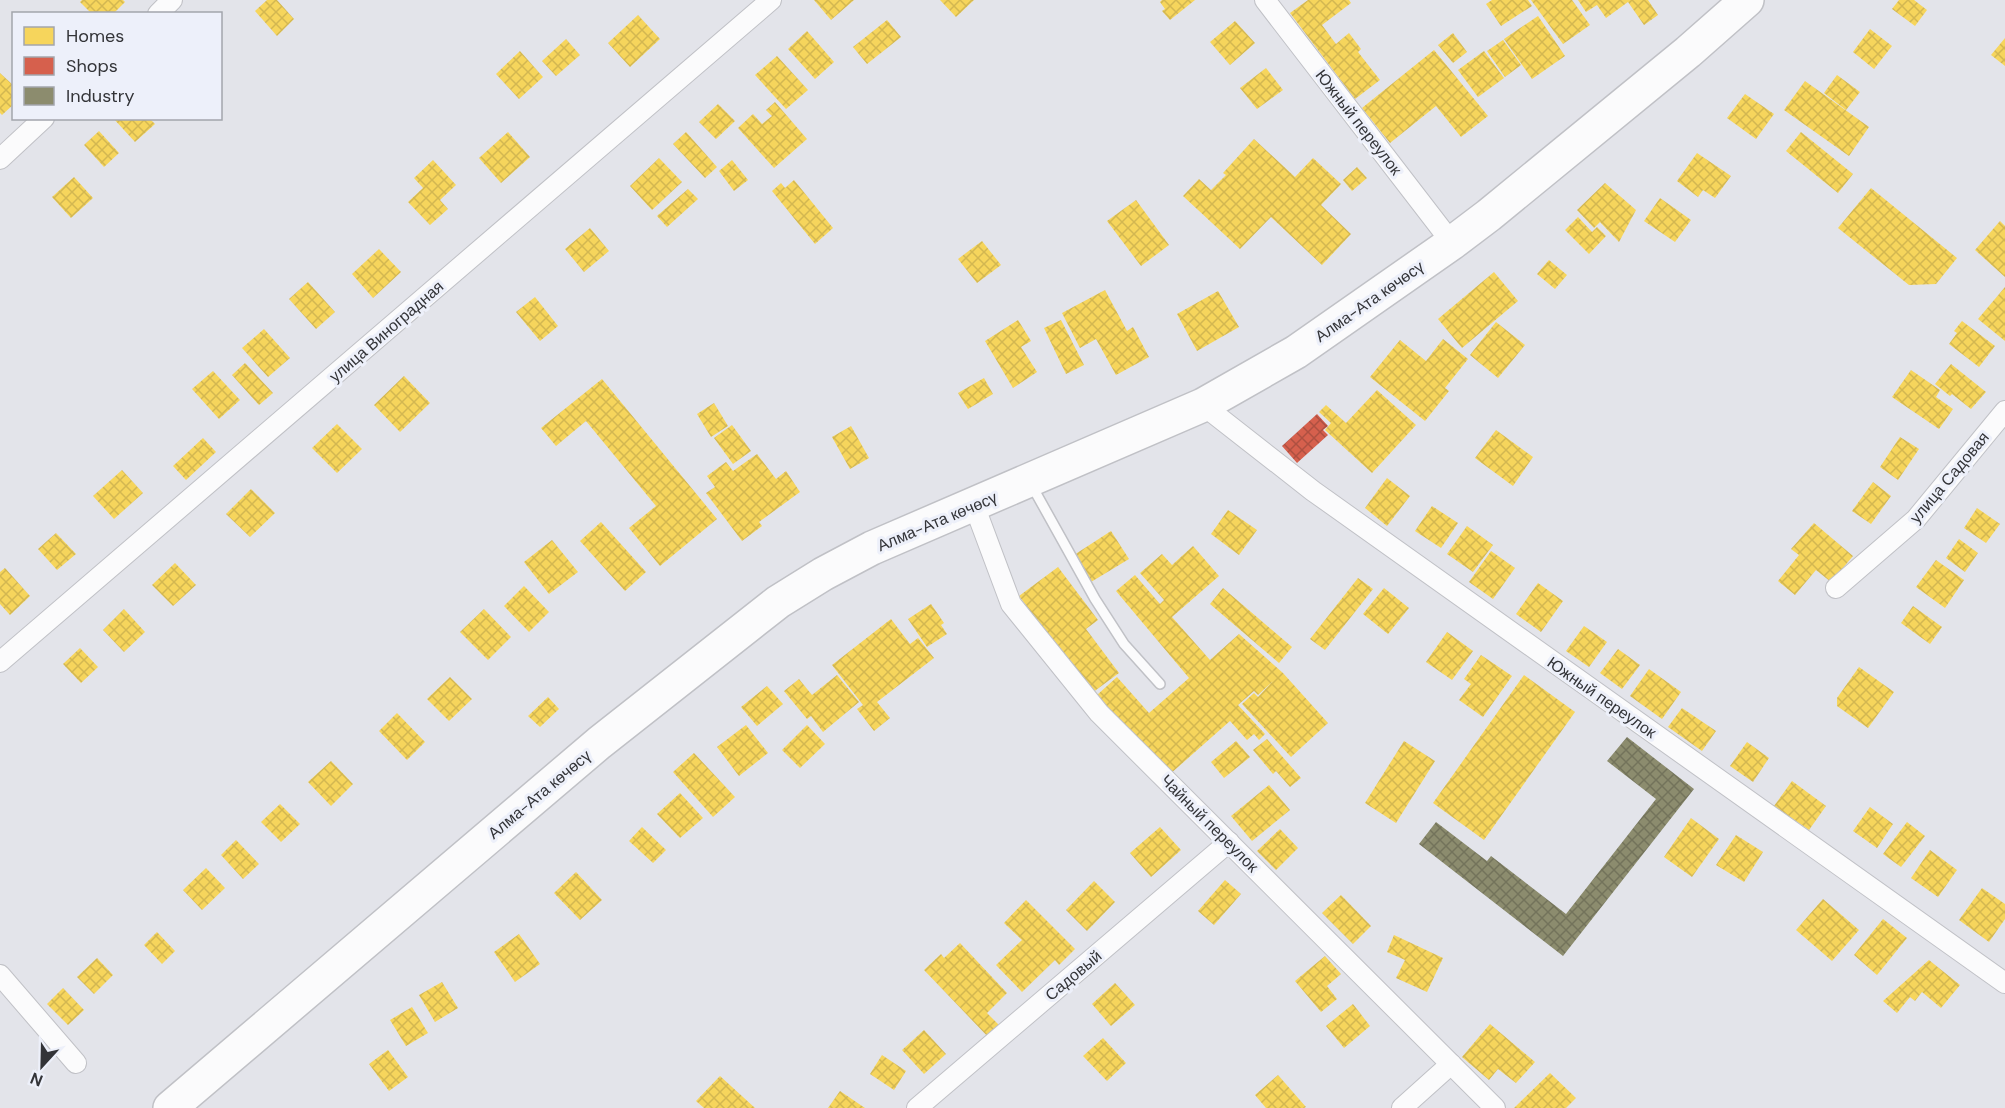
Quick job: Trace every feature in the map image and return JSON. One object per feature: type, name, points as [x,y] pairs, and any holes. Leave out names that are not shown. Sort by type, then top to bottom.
[{"type":"highway","name":"Алма-Ата көчөсү","points":[[170,1108],[599,743],[778,602],[823,574],[872,548],[1203,405],[1296,352],[1452,243],[1688,52],[1747,0]]},
{"type":"street","points":[[160,12],[172,0]]},
{"type":"street","name":"улица Виноградная","points":[[0,662],[771,0]]},
{"type":"street","name":"Южный переулок","points":[[1265,0],[1452,243]]},
{"type":"street","points":[[0,159],[42,120]]},
{"type":"street","name":"Южный переулок","points":[[1203,405],[1313,491],[2005,983]]},
{"type":"street","name":"улица Садовая","points":[[1836,588],[1916,519],[2005,411]]},
{"type":"street","name":"Чайный переулок","points":[[974,505],[1011,604],[1099,713],[1495,1108]]},
{"type":"street","name":"Садовый","points":[[917,1108],[1229,842]]},
{"type":"street","points":[[0,975],[76,1063]]},
{"type":"street","points":[[1402,1108],[1450,1064]]},
{"type":"lane","points":[[1029,481],[1095,599],[1124,644],[1160,684]]},
{"type":"building: Homes","points":[[82,0],[123,0],[125,2],[115,12],[90,12],[80,2]]},
{"type":"building: Homes","points":[[267,0],[277,0],[294,19],[277,36],[255,11]]},
{"type":"building: Homes","points":[[814,0],[854,0],[831,20]]},
{"type":"building: Homes","points":[[940,0],[974,0],[956,17]]},
{"type":"building: Homes","points":[[1162,0],[1195,0],[1170,20],[1162,11],[1165,9],[1160,2]]},
{"type":"building: Homes","points":[[1308,0],[1349,0],[1351,3],[1322,25],[1336,44],[1349,33],[1361,49],[1358,52],[1380,80],[1355,99],[1290,13]]},
{"type":"building: Homes","points":[[1492,0],[1528,0],[1532,6],[1501,26],[1486,4]]},
{"type":"building: Homes","points":[[1531,0],[1572,0],[1590,25],[1563,44]]},
{"type":"building: Homes","points":[[1578,0],[1648,0],[1658,15],[1644,25],[1628,2],[1606,18],[1597,5],[1586,12]]},
{"type":"building: Homes","points":[[1899,0],[1914,0],[1927,10],[1915,26],[1892,9]]},
{"type":"building: Homes","points":[[638,15],[660,39],[630,67],[608,43]]},
{"type":"building: Homes","points":[[1538,16],[1565,56],[1532,79],[1504,39]]},
{"type":"building: Homes","points":[[887,20],[901,37],[867,64],[853,47]]},
{"type":"building: Homes","points":[[1235,21],[1255,43],[1230,65],[1210,42]]},
{"type":"building: Homes","points":[[1870,29],[1892,46],[1874,69],[1853,52]]},
{"type":"building: Homes","points":[[807,31],[834,62],[815,79],[788,49]]},
{"type":"building: Homes","points":[[1453,33],[1467,52],[1453,63],[1438,45]]},
{"type":"building: Homes","points":[[2005,38],[2005,66],[1991,55]]},
{"type":"building: Homes","points":[[566,39],[580,55],[556,76],[542,61]]},
{"type":"building: Homes","points":[[1503,40],[1521,65],[1505,77],[1487,51]]},
{"type":"building: Homes","points":[[1434,50],[1488,116],[1461,137],[1436,106],[1390,143],[1362,108]]},
{"type":"building: Homes","points":[[520,51],[543,77],[519,99],[496,74]]},
{"type":"building: Homes","points":[[1484,51],[1504,78],[1478,97],[1458,70]]},
{"type":"building: Homes","points":[[777,56],[808,90],[786,109],[755,75]]},
{"type":"building: Homes","points":[[1266,68],[1283,90],[1257,109],[1240,88]]},
{"type":"building: Homes","points":[[0,73],[12,84],[12,106],[2,115],[0,113]]},
{"type":"building: Homes","points":[[1837,75],[1860,92],[1846,110],[1824,93]]},
{"type":"building: Homes","points":[[1805,81],[1869,127],[1849,156],[1784,110]]},
{"type":"building: Homes","points":[[1745,94],[1774,114],[1756,139],[1727,118]]},
{"type":"building: Homes","points":[[775,102],[807,139],[774,168],[738,128],[753,114],[762,124],[772,116],[766,110]]},
{"type":"building: Homes","points":[[718,104],[735,121],[716,139],[699,122]]},
{"type":"building: Homes","points":[[115,120],[151,120],[155,124],[135,142]]},
{"type":"building: Homes","points":[[99,131],[119,153],[104,167],[84,145]]},
{"type":"building: Homes","points":[[508,132],[530,157],[501,183],[479,158]]},
{"type":"building: Homes","points":[[686,132],[717,167],[705,178],[673,144]]},
{"type":"building: Homes","points":[[1801,132],[1853,174],[1838,193],[1786,151]]},
{"type":"building: Homes","points":[[1254,139],[1295,177],[1313,158],[1341,184],[1321,205],[1351,234],[1322,265],[1271,217],[1240,249],[1183,196],[1199,179],[1211,190]]},
{"type":"building: Homes","points":[[1697,153],[1731,176],[1715,198],[1703,190],[1698,197],[1677,181]]},
{"type":"building: Homes","points":[[659,158],[682,182],[652,210],[630,186]]},
{"type":"building: Homes","points":[[433,160],[456,185],[440,200],[448,209],[430,225],[408,202],[423,188],[414,178]]},
{"type":"building: Homes","points":[[732,160],[748,180],[734,191],[719,171]]},
{"type":"building: Homes","points":[[1357,167],[1367,178],[1352,191],[1343,180]]},
{"type":"building: Homes","points":[[74,177],[93,198],[71,218],[52,197]]},
{"type":"building: Homes","points":[[794,180],[833,228],[815,244],[772,191],[781,183],[785,188]]},
{"type":"building: Homes","points":[[1605,183],[1636,210],[1619,242],[1600,222],[1594,228],[1577,210]]},
{"type":"building: Homes","points":[[1871,188],[1957,258],[1936,284],[1909,285],[1838,228]]},
{"type":"building: Homes","points":[[688,189],[698,199],[667,227],[657,216]]},
{"type":"building: Homes","points":[[1660,198],[1691,220],[1675,242],[1644,221]]},
{"type":"building: Homes","points":[[1136,200],[1169,245],[1141,266],[1107,221]]},
{"type":"building: Homes","points":[[1578,217],[1592,232],[1597,227],[1606,236],[1589,254],[1565,230]]},
{"type":"building: Homes","points":[[2000,221],[2005,226],[2005,277],[1975,250]]},
{"type":"building: Homes","points":[[590,228],[609,251],[584,272],[565,249]]},
{"type":"building: Homes","points":[[982,241],[1001,265],[977,283],[958,259]]},
{"type":"building: Homes","points":[[379,249],[401,272],[373,298],[352,274]]},
{"type":"building: Homes","points":[[1549,260],[1567,275],[1555,289],[1537,274]]},
{"type":"building: Homes","points":[[1494,272],[1518,301],[1462,348],[1438,319]]},
{"type":"building: Homes","points":[[308,282],[335,312],[316,329],[289,299]]},
{"type":"building: Homes","points":[[2005,287],[2005,341],[1978,319]]},
{"type":"building: Homes","points":[[1105,290],[1127,331],[1133,327],[1149,357],[1116,375],[1096,339],[1080,348],[1062,313]]},
{"type":"building: Homes","points":[[1218,291],[1239,327],[1197,351],[1177,314]]},
{"type":"building: Homes","points":[[535,297],[558,326],[540,341],[516,312]]},
{"type":"building: Homes","points":[[1018,320],[1031,341],[1021,347],[1037,372],[1013,388],[985,341]]},
{"type":"building: Homes","points":[[1061,320],[1084,365],[1066,374],[1044,328]]},
{"type":"building: Homes","points":[[1962,321],[1995,346],[1979,367],[1949,344],[1957,333],[1954,331]]},
{"type":"building: Homes","points":[[1496,322],[1525,345],[1498,378],[1470,355]]},
{"type":"building: Homes","points":[[264,329],[290,358],[268,377],[242,348]]},
{"type":"building: Homes","points":[[1443,339],[1468,359],[1445,388],[1449,391],[1425,421],[1370,377],[1400,340],[1426,361]]},
{"type":"building: Homes","points":[[245,363],[273,393],[259,405],[232,375]]},
{"type":"building: Homes","points":[[1951,364],[1986,392],[1971,409],[1935,384]]},
{"type":"building: Homes","points":[[1911,370],[1940,390],[1936,397],[1953,409],[1939,429],[1892,397]]},
{"type":"building: Homes","points":[[213,371],[240,400],[219,419],[192,389]]},
{"type":"building: Homes","points":[[404,376],[430,403],[400,432],[374,405]]},
{"type":"building: Homes","points":[[984,378],[993,394],[968,409],[958,393]]},
{"type":"building: Homes","points":[[602,379],[717,519],[660,566],[629,528],[656,506],[586,421],[556,446],[541,428]]},
{"type":"building: Homes","points":[[1377,390],[1416,425],[1372,473],[1325,430],[1331,423],[1319,412],[1326,405],[1346,423]]},
{"type":"building: Homes","points":[[714,403],[728,426],[711,437],[697,414]]},
{"type":"building: Homes","points":[[337,424],[362,449],[337,473],[312,448]]},
{"type":"building: Homes","points":[[732,425],[751,451],[733,464],[714,438]]},
{"type":"building: Homes","points":[[851,426],[869,458],[850,469],[832,437]]},
{"type":"building: Homes","points":[[1496,430],[1533,457],[1513,486],[1475,458]]},
{"type":"building: Homes","points":[[1900,437],[1919,449],[1898,480],[1880,467]]},
{"type":"building: Homes","points":[[203,438],[216,452],[186,480],[173,466]]},
{"type":"building: Homes","points":[[757,454],[776,479],[786,471],[800,492],[759,522],[762,526],[742,541],[706,493],[715,487],[707,476],[726,462],[733,471]]},
{"type":"building: Homes","points":[[122,470],[143,493],[114,519],[93,496]]},
{"type":"building: Homes","points":[[1387,478],[1410,496],[1387,526],[1365,508]]},
{"type":"building: Homes","points":[[1873,482],[1891,496],[1871,524],[1852,511]]},
{"type":"building: Homes","points":[[251,489],[275,513],[250,537],[226,514]]},
{"type":"building: Homes","points":[[1432,506],[1458,523],[1441,548],[1415,531]]},
{"type":"building: Homes","points":[[1977,508],[2000,524],[1986,543],[1964,528]]},
{"type":"building: Homes","points":[[1228,510],[1257,530],[1239,555],[1211,534]]},
{"type":"building: Homes","points":[[601,522],[646,572],[625,591],[580,541]]},
{"type":"building: Homes","points":[[1814,523],[1853,556],[1831,582],[1816,570],[1795,595],[1778,581],[1799,555],[1791,549]]},
{"type":"building: Homes","points":[[1467,526],[1493,545],[1473,572],[1447,554]]},
{"type":"building: Homes","points":[[1111,531],[1129,559],[1091,582],[1074,555]]},
{"type":"building: Homes","points":[[56,533],[76,554],[57,570],[38,549]]},
{"type":"building: Homes","points":[[1959,539],[1978,553],[1965,572],[1946,558]]},
{"type":"building: Homes","points":[[552,540],[578,572],[549,594],[524,562]]},
{"type":"building: Homes","points":[[1193,546],[1219,576],[1172,617],[1210,660],[1239,634],[1283,673],[1328,723],[1291,757],[1242,704],[1254,693],[1258,697],[1273,681],[1258,695],[1254,691],[1238,705],[1265,734],[1259,740],[1254,734],[1247,740],[1230,721],[1169,775],[1097,695],[1117,677],[1149,713],[1189,678],[1116,591],[1135,575],[1160,604],[1164,600],[1140,573],[1162,554],[1172,565]]},
{"type":"building: Homes","points":[[1491,551],[1515,568],[1493,599],[1469,582]]},
{"type":"building: Homes","points":[[1936,560],[1964,580],[1945,608],[1916,587]]},
{"type":"building: Homes","points":[[175,563],[196,585],[173,606],[152,585]]},
{"type":"building: Homes","points":[[1058,567],[1098,620],[1086,629],[1119,673],[1092,693],[1019,596]]},
{"type":"building: Homes","points":[[5,568],[30,596],[10,615],[0,604],[0,572]]},
{"type":"building: Homes","points":[[1358,578],[1373,589],[1325,650],[1310,639]]},
{"type":"building: Homes","points":[[1538,583],[1563,601],[1541,632],[1516,614]]},
{"type":"building: Homes","points":[[524,586],[549,612],[529,632],[504,606]]},
{"type":"building: Homes","points":[[1223,588],[1292,647],[1279,663],[1210,604]]},
{"type":"building: Homes","points":[[1384,588],[1409,608],[1388,634],[1363,614]]},
{"type":"building: Homes","points":[[931,604],[944,623],[941,625],[947,634],[927,647],[908,619]]},
{"type":"building: Homes","points":[[1913,606],[1942,627],[1930,644],[1901,623]]},
{"type":"building: Homes","points":[[124,609],[145,632],[124,652],[103,630]]},
{"type":"building: Homes","points":[[484,609],[511,637],[488,660],[460,632]]},
{"type":"building: Homes","points":[[891,619],[910,644],[918,638],[934,658],[877,702],[890,718],[874,731],[857,709],[863,705],[832,665]]},
{"type":"building: Homes","points":[[1584,626],[1607,642],[1589,667],[1566,651]]},
{"type":"building: Homes","points":[[1447,632],[1473,651],[1452,680],[1426,662]]},
{"type":"building: Homes","points":[[80,648],[98,667],[81,683],[63,664]]},
{"type":"building: Homes","points":[[1618,649],[1640,665],[1622,689],[1600,673]]},
{"type":"building: Homes","points":[[1481,655],[1512,676],[1483,717],[1459,700],[1471,684],[1464,679]]},
{"type":"building: Homes","points":[[1859,667],[1894,692],[1868,728],[1837,706],[1837,698]]},
{"type":"building: Homes","points":[[1649,669],[1681,692],[1662,719],[1630,696]]},
{"type":"building: Homes","points":[[837,675],[859,702],[823,732],[811,716],[807,719],[784,691],[799,679],[812,695]]},
{"type":"building: Homes","points":[[1524,675],[1575,712],[1484,840],[1433,803]]},
{"type":"building: Homes","points":[[450,677],[472,699],[449,721],[427,699]]},
{"type":"building: Homes","points":[[767,686],[783,704],[757,726],[741,707]]},
{"type":"building: Homes","points":[[548,697],[559,709],[540,727],[528,716]]},
{"type":"building: Homes","points":[[1682,708],[1716,731],[1702,751],[1668,727]]},
{"type":"building: Homes","points":[[397,713],[425,742],[407,760],[379,731]]},
{"type":"building: Homes","points":[[746,725],[768,753],[739,776],[717,747]]},
{"type":"building: Homes","points":[[807,725],[825,744],[800,768],[782,750]]},
{"type":"building: Homes","points":[[1267,739],[1301,778],[1290,787],[1276,771],[1273,774],[1253,750]]},
{"type":"building: Homes","points":[[1236,741],[1250,757],[1224,778],[1211,762]]},
{"type":"building: Homes","points":[[1404,741],[1435,761],[1396,823],[1365,803]]},
{"type":"building: Homes","points":[[1747,742],[1769,758],[1753,782],[1730,766]]},
{"type":"building: Homes","points":[[694,753],[735,797],[713,817],[673,772]]},
{"type":"building: Homes","points":[[331,761],[353,784],[331,806],[308,782]]},
{"type":"building: Homes","points":[[1792,781],[1826,806],[1809,830],[1774,806]]},
{"type":"building: Homes","points":[[1269,785],[1290,810],[1252,841],[1231,816]]},
{"type":"building: Homes","points":[[680,793],[703,818],[680,838],[657,814]]},
{"type":"building: Homes","points":[[280,804],[300,824],[281,842],[261,822]]},
{"type":"building: Homes","points":[[1870,807],[1893,824],[1877,848],[1853,831]]},
{"type":"building: Homes","points":[[1691,818],[1719,839],[1692,877],[1664,857]]},
{"type":"building: Homes","points":[[1907,822],[1925,836],[1901,867],[1883,854]]},
{"type":"building: Homes","points":[[642,827],[666,850],[653,863],[629,841]]},
{"type":"building: Homes","points":[[1160,827],[1181,850],[1151,877],[1130,853]]},
{"type":"building: Homes","points":[[1280,829],[1298,848],[1276,870],[1257,851]]},
{"type":"building: Homes","points":[[1736,835],[1763,852],[1744,882],[1716,865]]},
{"type":"building: Homes","points":[[236,840],[259,864],[243,879],[221,855]]},
{"type":"building: Homes","points":[[1930,850],[1957,870],[1938,897],[1911,878]]},
{"type":"building: Homes","points":[[206,868],[225,888],[202,910],[183,890]]},
{"type":"building: Homes","points":[[576,872],[602,900],[580,920],[554,893]]},
{"type":"building: Homes","points":[[1225,880],[1241,894],[1214,925],[1198,911]]},
{"type":"building: Homes","points":[[1094,881],[1115,902],[1087,931],[1066,910]]},
{"type":"building: Homes","points":[[1982,888],[2005,904],[2005,919],[1989,942],[1959,920]]},
{"type":"building: Homes","points":[[1341,895],[1371,926],[1353,944],[1322,913]]},
{"type":"building: Homes","points":[[1823,899],[1859,930],[1832,961],[1796,930]]},
{"type":"building: Homes","points":[[1026,900],[1075,949],[1059,965],[1055,960],[1022,992],[996,965],[1022,940],[1004,923]]},
{"type":"building: Homes","points":[[1883,919],[1907,938],[1877,975],[1854,955]]},
{"type":"building: Homes","points":[[157,932],[175,951],[162,964],[144,945]]},
{"type":"building: Homes","points":[[519,934],[540,964],[515,982],[494,952]]},
{"type":"building: Homes","points":[[1394,935],[1443,958],[1427,992],[1396,978],[1405,960],[1387,952]]},
{"type":"building: Homes","points":[[960,943],[1007,993],[987,1013],[1004,1030],[992,1041],[924,970],[941,954],[944,958]]},
{"type":"building: Homes","points":[[1325,956],[1341,974],[1327,986],[1337,999],[1321,1012],[1295,981]]},
{"type":"building: Homes","points":[[97,958],[113,975],[94,994],[77,977]]},
{"type":"building: Homes","points":[[1929,960],[1960,985],[1941,1008],[1922,992],[1915,1001],[1910,997],[1897,1013],[1883,1001]]},
{"type":"building: Homes","points":[[442,982],[458,1008],[435,1022],[419,995]]},
{"type":"building: Homes","points":[[1115,983],[1135,1005],[1111,1026],[1092,1004]]},
{"type":"building: Homes","points":[[63,988],[84,1010],[68,1025],[47,1004]]},
{"type":"building: Homes","points":[[1353,1004],[1370,1026],[1344,1048],[1326,1026]]},
{"type":"building: Homes","points":[[412,1007],[428,1033],[406,1046],[390,1020]]},
{"type":"building: Homes","points":[[1490,1024],[1535,1062],[1516,1083],[1498,1069],[1489,1080],[1462,1057]]},
{"type":"building: Homes","points":[[924,1030],[946,1054],[924,1074],[902,1050]]},
{"type":"building: Homes","points":[[1103,1038],[1126,1063],[1107,1081],[1083,1056]]},
{"type":"building: Homes","points":[[388,1050],[408,1077],[389,1091],[369,1064]]},
{"type":"building: Homes","points":[[882,1055],[906,1071],[894,1090],[870,1074]]},
{"type":"building: Homes","points":[[1550,1073],[1576,1098],[1566,1108],[1514,1108]]},
{"type":"building: Homes","points":[[1278,1075],[1306,1107],[1266,1108],[1255,1095]]},
{"type":"building: Homes","points":[[720,1076],[755,1108],[704,1108],[696,1101]]},
{"type":"building: Homes","points":[[840,1091],[865,1108],[828,1108]]},
{"type":"building: Shops","points":[[1317,414],[1328,426],[1323,430],[1328,435],[1297,463],[1282,446]]},
{"type":"building: Industry","points":[[1627,737],[1694,789],[1563,956],[1419,844],[1436,822],[1487,861],[1491,856],[1566,914],[1656,799],[1607,761]]}]
